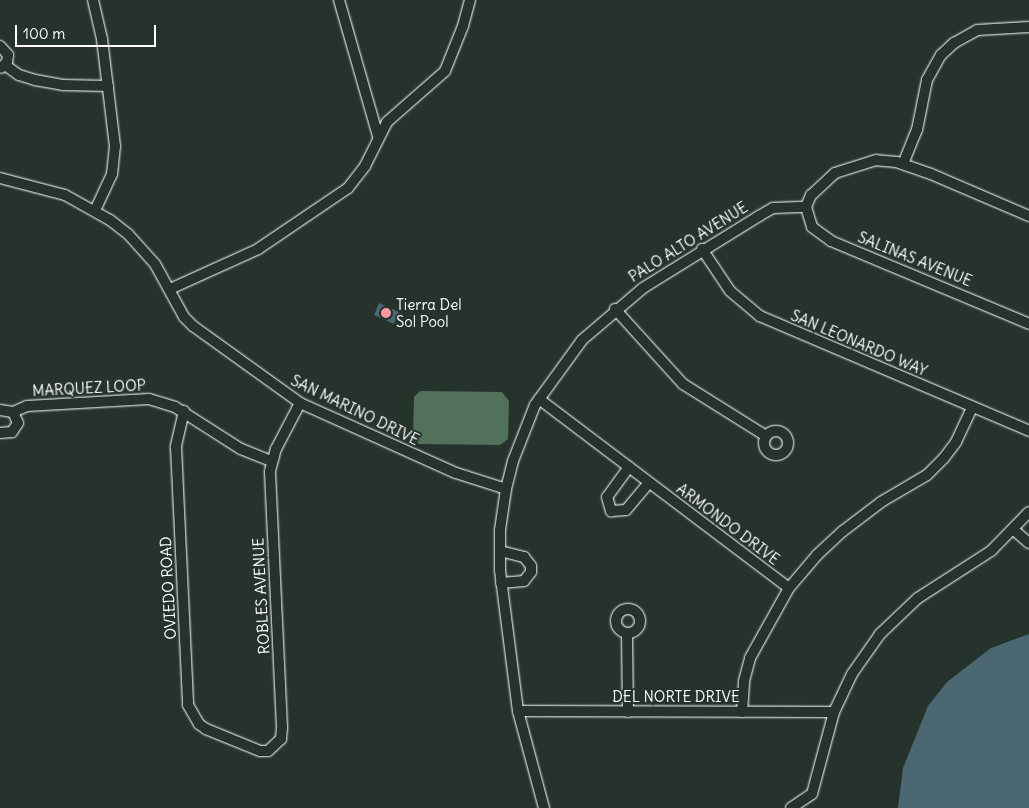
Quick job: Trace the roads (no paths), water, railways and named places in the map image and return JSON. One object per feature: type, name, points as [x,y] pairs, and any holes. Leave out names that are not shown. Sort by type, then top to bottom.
[{"type":"street","points":[[93,0],[108,86],[114,160],[107,189],[96,210]]},
{"type":"street","points":[[338,0],[378,136]]},
{"type":"street","points":[[170,289],[258,249],[348,188],[365,166],[378,136],[387,122],[445,71],[470,2],[480,0]]},
{"type":"street","points":[[903,164],[917,130],[927,80],[941,55],[954,43],[977,30],[1029,27]]},
{"type":"street","points":[[0,46],[8,55],[3,67],[20,76],[63,85],[108,86]]},
{"type":"street","points":[[806,207],[811,195],[835,173],[876,160],[903,164],[1029,216]]},
{"type":"street","name":"SAN MARINO DRIVE","points":[[0,178],[66,195],[96,210],[142,248],[170,289],[184,317],[197,329],[300,403],[448,470],[506,489]]},
{"type":"street","name":"PALO ALTO AVENUE","points":[[544,808],[518,711],[501,583],[500,551],[506,489],[519,444],[539,399],[582,340],[615,309],[702,250],[773,208],[806,207]]},
{"type":"street","name":"SALINAS AVENUE","points":[[806,207],[812,227],[831,241],[1029,324]]},
{"type":"street","name":"SAN LEONARDO WAY","points":[[702,250],[730,291],[760,316],[1029,431]]},
{"type":"street","points":[[615,309],[683,384],[766,436]]},
{"type":"street","name":"MARQUEZ LOOP","points":[[0,410],[14,412],[28,406],[150,399],[184,411],[241,449],[271,461]]},
{"type":"street","name":"ARMONDO DRIVE","points":[[539,399],[789,588]]},
{"type":"street","name":"ROBLES AVENUE","points":[[233,740],[268,751],[281,739],[271,461],[300,403]]},
{"type":"street","points":[[742,712],[744,681],[750,658],[789,588],[817,555],[843,531],[881,502],[928,475],[956,442],[972,407]]},
{"type":"street","name":"OVIEDO ROAD","points":[[184,411],[176,447],[188,705],[199,724],[233,740]]},
{"type":"street","points":[[0,433],[15,430],[18,422],[14,412]]},
{"type":"street","points":[[629,467],[607,497],[611,511],[626,510],[649,483]]},
{"type":"street","points":[[791,808],[806,801],[816,786],[823,745],[834,712],[866,652],[897,616],[934,587],[991,551],[1014,530],[1029,512]]},
{"type":"street","points":[[1014,530],[1029,543]]},
{"type":"street","points":[[500,551],[524,557],[531,566],[531,572],[524,581],[501,583]]},
{"type":"street","points":[[627,634],[628,712]]},
{"type":"street","name":"DEL NORTE DRIVE","points":[[518,711],[834,712]]},
{"type":"water","name":"Tierra Del Sol Pool","points":[[379,303],[399,312],[394,324],[374,315]]},
{"type":"water","points":[[1029,634],[1029,808],[898,808],[903,768],[928,706],[947,682],[991,648]]},
{"type":"place","name":"Tierra Del Sol Pool","points":[[386,313]]}]
